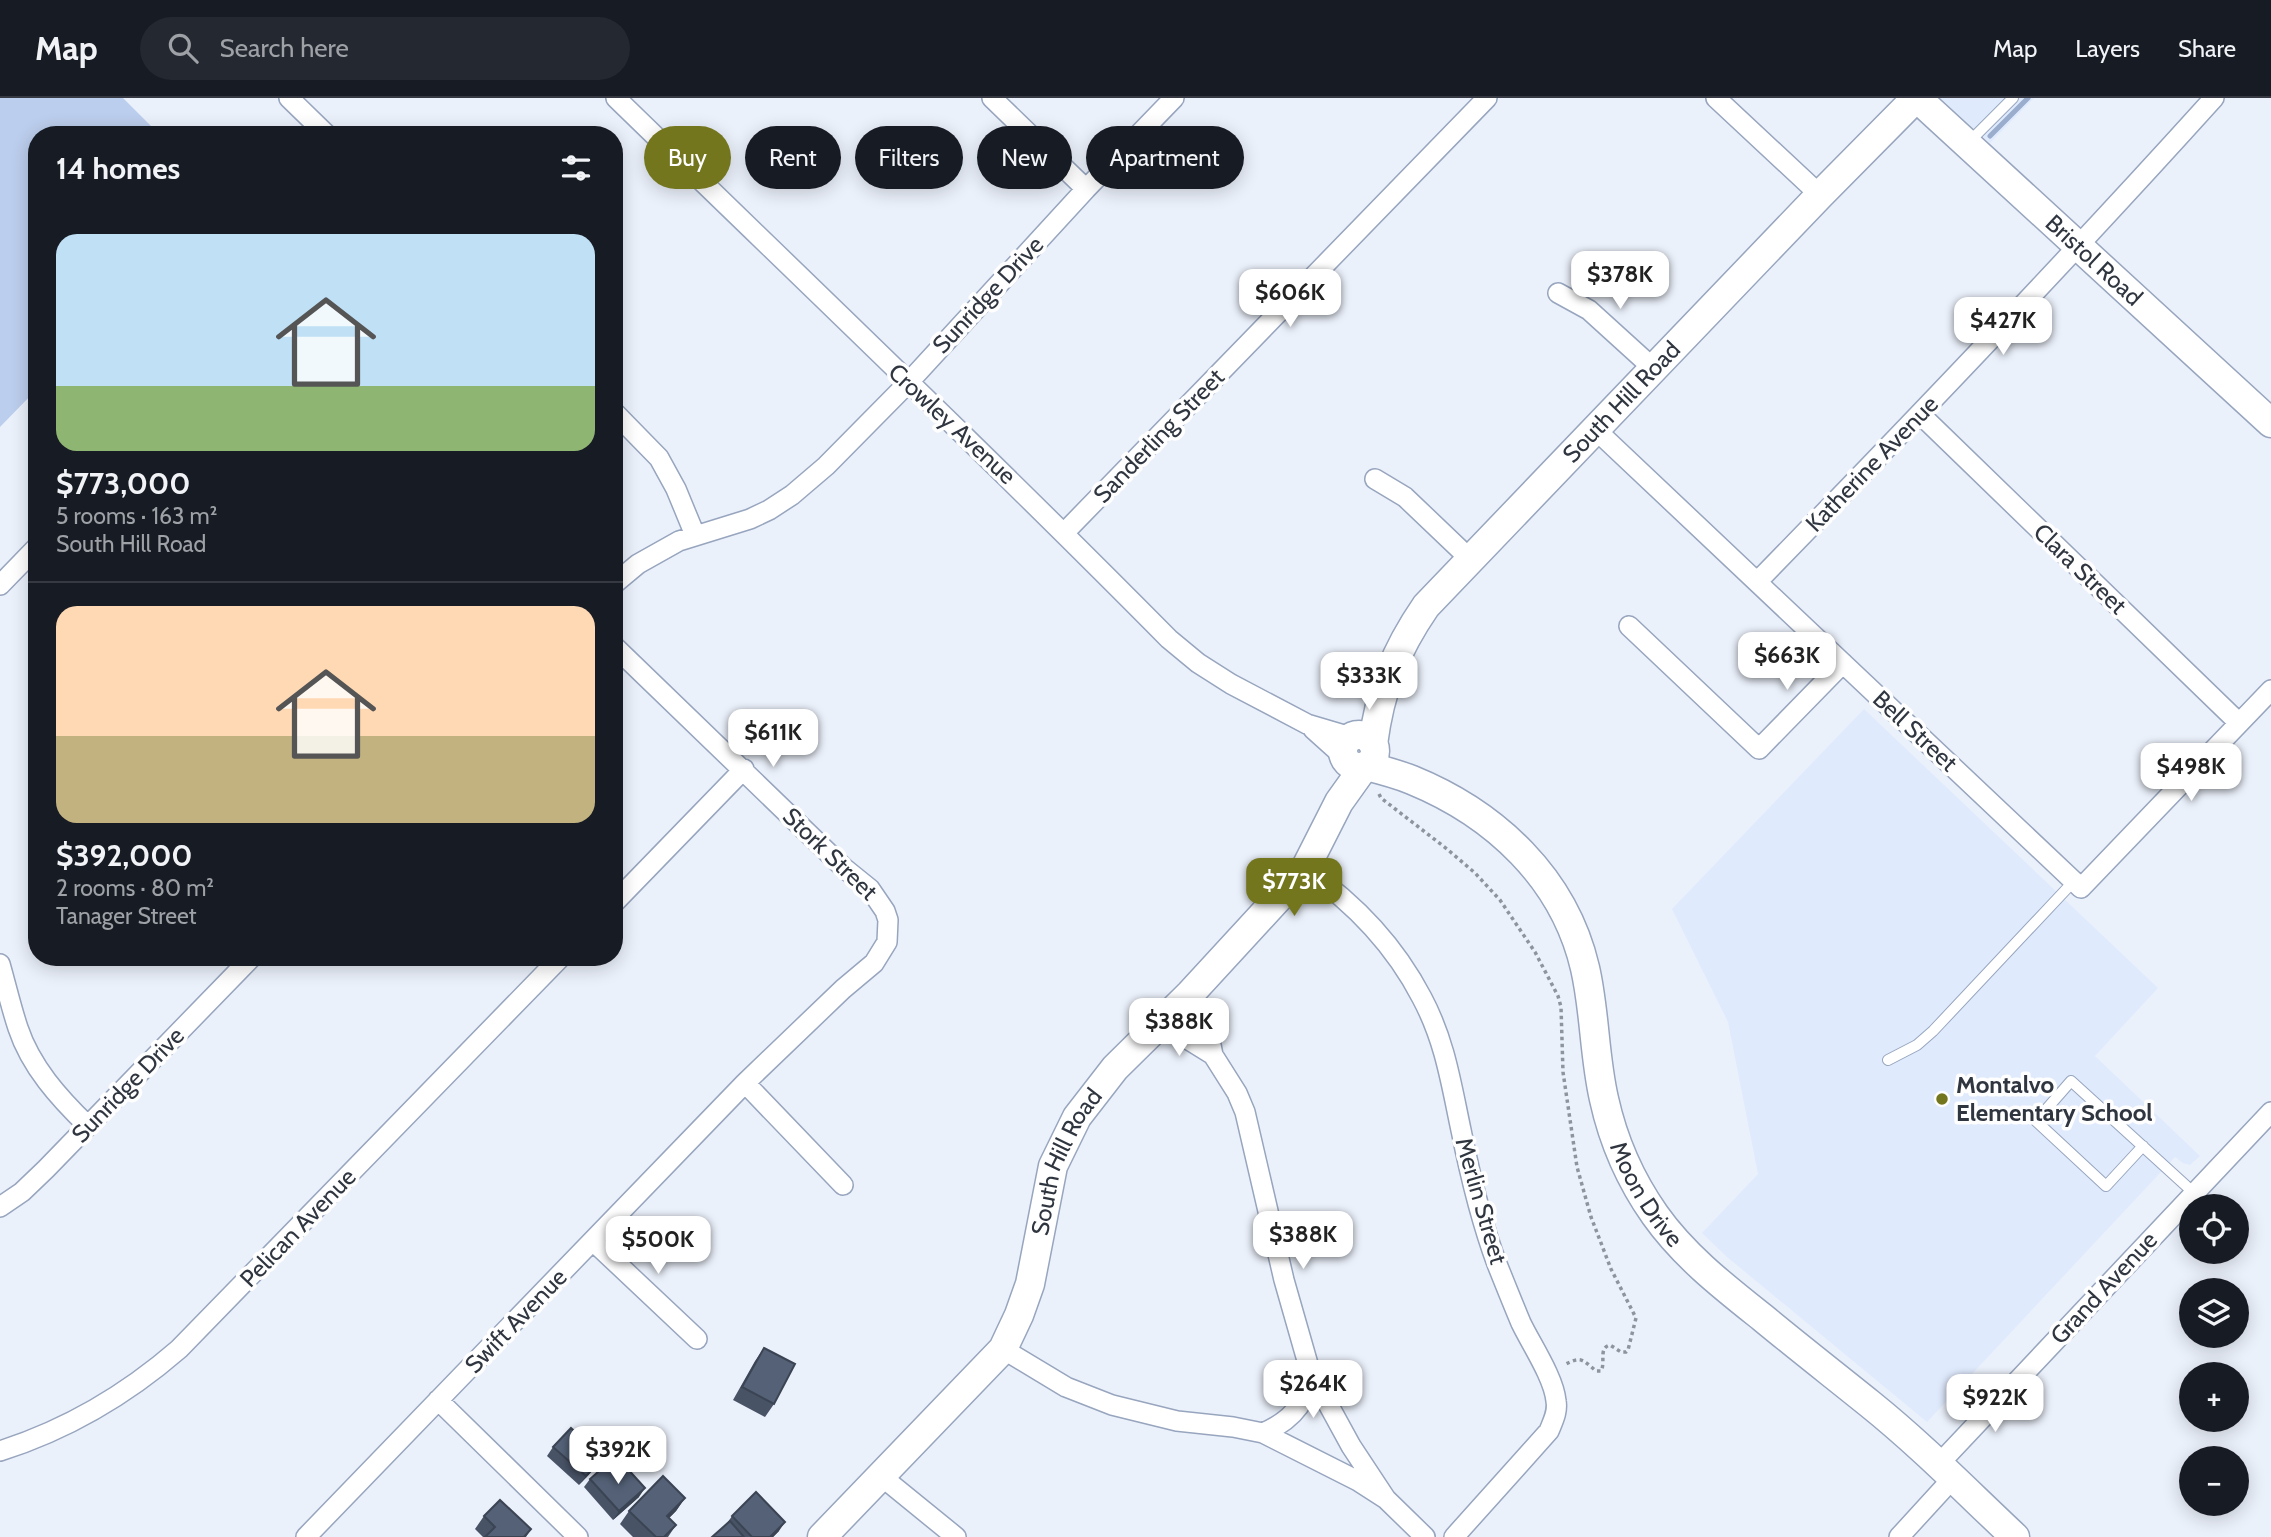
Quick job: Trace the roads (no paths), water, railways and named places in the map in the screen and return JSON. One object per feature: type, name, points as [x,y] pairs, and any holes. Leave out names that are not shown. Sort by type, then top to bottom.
[{"type":"street","points":[[289,98],[318,126]]},
{"type":"street","name":"Crowley Avenue","points":[[616,98],[985,455],[1169,639],[1198,663],[1231,684],[1361,756]]},
{"type":"street","points":[[992,98],[1086,189]]},
{"type":"street","name":"Sunridge Drive","points":[[1147,126],[1174,98]]},
{"type":"street","name":"Sanderling Street","points":[[1064,533],[1487,98]]},
{"type":"street","points":[[1716,98],[1820,195]]},
{"type":"street","name":"Katherine Avenue","points":[[1757,582],[2079,247],[2214,98]]},
{"type":"street","name":"South Hill Road","points":[[822,1537],[1003,1349],[1030,1284],[1047,1186],[1061,1146],[1077,1117],[1104,1081],[1190,994],[1305,869],[1361,756],[1382,694],[1410,629],[1426,606],[1820,195],[1926,103]]},
{"type":"street","name":"Bristol Road","points":[[1926,103],[1967,144],[2271,423]]},
{"type":"street","name":"Sunridge Drive","points":[[623,576],[656,553],[695,535],[750,519],[792,495],[826,466],[908,383],[1086,189]]},
{"type":"street","points":[[1559,293],[1589,310],[1654,369]]},
{"type":"street","name":"Clara Street","points":[[1920,415],[2239,723]]},
{"type":"street","points":[[623,421],[659,458],[676,489],[695,535]]},
{"type":"street","name":"Bell Street","points":[[1595,430],[2078,885]]},
{"type":"street","points":[[1375,480],[1405,497],[1470,559]]},
{"type":"street","points":[[0,584],[28,556]]},
{"type":"street","points":[[1629,626],[1759,749],[1843,663]]},
{"type":"street","name":"Stork Street","points":[[623,655],[844,868],[870,889],[879,900],[888,920]]},
{"type":"street","points":[[2078,885],[2271,690]]},
{"type":"street","name":"Moon Drive","points":[[1361,756],[1456,801],[1481,817],[1530,860],[1549,885],[1574,934],[1585,968],[1604,1100],[1615,1138],[1634,1180],[1656,1216],[1720,1283],[1877,1410],[2015,1537]]},
{"type":"street","points":[[623,894],[744,769]]},
{"type":"street","name":"Merlin Street","points":[[1305,869],[1354,908],[1405,967],[1439,1033],[1450,1068],[1476,1196],[1496,1260],[1521,1322],[1554,1388],[1557,1402],[1555,1418],[1549,1431],[1454,1537]]},
{"type":"street","name":"Swift Avenue","points":[[306,1537],[745,1083],[843,989],[874,964],[887,942],[888,920]]},
{"type":"street","points":[[0,964],[18,1028],[27,1049],[53,1090],[88,1126]]},
{"type":"street","name":"Sunridge Drive","points":[[0,1207],[22,1192],[243,966]]},
{"type":"street","name":"Pelican Avenue","points":[[0,1451],[57,1430],[105,1404],[136,1384],[179,1349],[552,966]]},
{"type":"street","points":[[1190,994],[1193,1009],[1210,1041],[1213,1055],[1237,1093],[1245,1112],[1287,1293],[1310,1371],[1351,1446],[1386,1499]]},
{"type":"street","points":[[1159,1026],[1171,1029],[1213,1055]]},
{"type":"street","points":[[745,1083],[843,1185]]},
{"type":"street","name":"Grand Avenue","points":[[1899,1537],[1945,1471],[2194,1193],[2271,1112]]},
{"type":"street","points":[[593,1241],[697,1339]]},
{"type":"street","points":[[1003,1349],[1066,1387],[1112,1405],[1177,1421],[1263,1433],[1358,1481],[1386,1499],[1425,1537]]},
{"type":"street","points":[[1263,1433],[1283,1423],[1307,1396],[1310,1371]]},
{"type":"street","points":[[438,1401],[578,1537]]},
{"type":"street","points":[[881,1476],[956,1537]]},
{"type":"lane","points":[[1967,144],[2012,98]]},
{"type":"lane","points":[[1888,1060],[1917,1045],[1933,1031],[2078,885]]},
{"type":"lane","points":[[2143,1146],[2106,1186],[2036,1121],[2071,1081],[2143,1146],[2194,1193]]},
{"type":"waterway","points":[[1990,136],[2028,98]]},
{"type":"place","name":"Montalvo Elementary School","points":[[1942,1099]]}]
